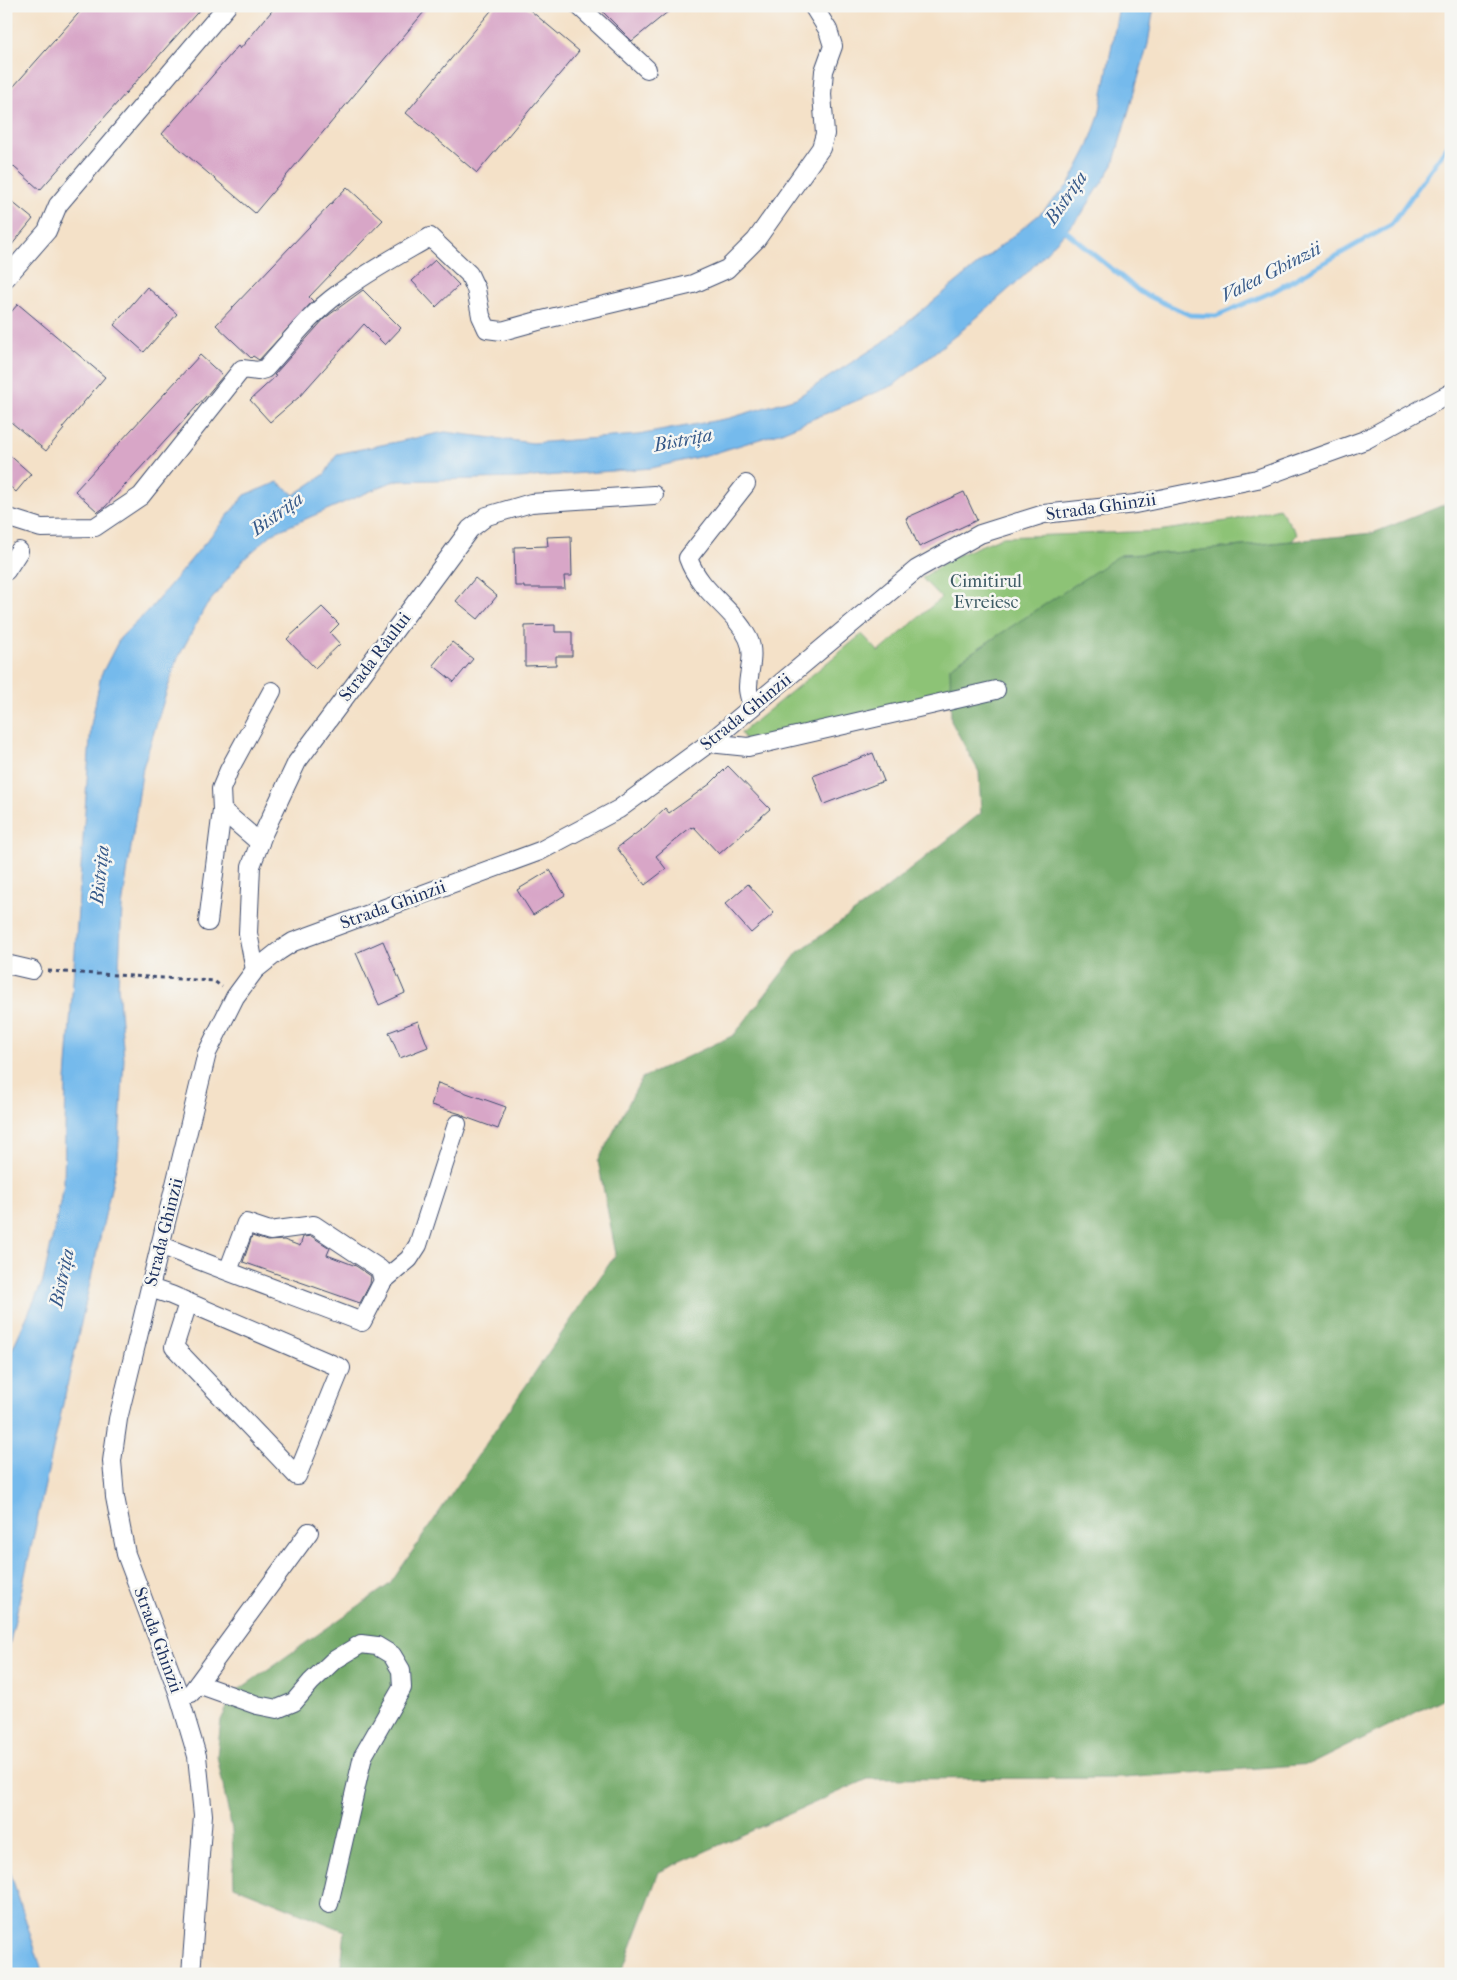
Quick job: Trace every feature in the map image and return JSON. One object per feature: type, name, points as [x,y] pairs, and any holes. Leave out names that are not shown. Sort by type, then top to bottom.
[{"type":"street","points":[[6,278],[47,231],[58,205],[228,6]]},
{"type":"street","points":[[579,6],[647,69]]},
{"type":"street","points":[[6,517],[41,528],[95,527],[142,496],[242,369],[265,370],[314,316],[336,295],[368,273],[430,237],[469,274],[476,290],[481,316],[487,329],[502,331],[694,284],[727,268],[756,240],[821,148],[825,134],[822,94],[824,71],[833,46],[828,30],[813,6]]},
{"type":"street","name":"Strada Ghinzii","points":[[191,1974],[203,1815],[197,1756],[182,1706],[126,1554],[115,1497],[112,1461],[118,1419],[207,1053],[235,997],[255,970],[294,942],[540,851],[619,809],[709,744],[916,569],[980,534],[1044,514],[1135,504],[1256,479],[1365,440],[1451,393]]},
{"type":"street","points":[[746,484],[688,558],[693,572],[702,585],[740,626],[749,639],[752,650],[748,690],[752,707]]},
{"type":"street","name":"Strada Râului","points":[[255,970],[248,933],[249,891],[252,866],[260,843],[297,762],[470,529],[487,516],[531,503],[654,495]]},
{"type":"street","points":[[6,571],[19,551]]},
{"type":"street","points":[[709,744],[737,747],[748,746],[996,690]]},
{"type":"street","points":[[208,922],[222,810],[221,789],[229,770],[272,691]]},
{"type":"street","points":[[222,810],[260,843]]},
{"type":"street","points":[[6,964],[32,970]]},
{"type":"street","points":[[160,1245],[362,1322],[382,1281],[409,1259],[418,1245],[457,1124]]},
{"type":"street","points":[[228,1271],[246,1223],[270,1231],[314,1225],[380,1269],[382,1281]]},
{"type":"street","points":[[150,1288],[188,1303],[341,1368],[297,1476],[174,1348],[188,1303]]},
{"type":"street","points":[[182,1706],[308,1532]]},
{"type":"street","points":[[198,1684],[257,1705],[277,1710],[294,1702],[333,1661],[361,1644],[377,1646],[392,1655],[401,1670],[402,1688],[363,1756],[329,1904]]},
{"type":"path","points":[[32,970],[214,981]]},
{"type":"green space","points":[[1451,502],[1451,1695],[1311,1764],[1124,1778],[868,1779],[659,1872],[621,1974],[340,1974],[345,1931],[234,1886],[232,1830],[217,1756],[221,1720],[234,1693],[390,1584],[616,1254],[598,1161],[642,1078],[734,1035],[798,952],[877,896],[981,813],[979,772],[951,721],[950,667],[1120,555],[1173,553],[1373,533]]},
{"type":"green space","name":"Cimitirul Evreiesc","points":[[1279,508],[1297,534],[1292,541],[1173,553],[1121,555],[950,667],[951,691],[746,741],[741,733],[862,634],[879,652],[941,598],[922,578],[953,557],[1002,537],[1157,531],[1234,520]]},
{"type":"water","name":"Bistrița","points":[[1119,6],[1154,6],[1148,44],[1113,165],[1081,215],[1026,274],[966,327],[894,385],[779,433],[715,453],[652,468],[519,478],[394,481],[273,533],[243,560],[204,609],[176,662],[143,767],[122,907],[118,986],[124,1059],[118,1157],[6,1660],[6,1363],[43,1281],[64,1184],[66,1080],[91,725],[101,675],[120,638],[150,609],[245,495],[278,482],[294,495],[325,474],[337,454],[445,432],[533,443],[638,435],[730,418],[796,398],[882,343],[1041,213],[1069,184],[1087,149],[1099,116]]},
{"type":"water","points":[[6,1859],[43,1974],[6,1974]]},
{"type":"building","points":[[85,6],[203,6],[40,190],[6,160],[6,95]]},
{"type":"building","points":[[276,6],[429,6],[255,213],[162,134],[238,46],[240,49]]},
{"type":"building","points":[[495,6],[525,6],[579,51],[477,173],[406,113]]},
{"type":"building","points":[[597,6],[675,6],[632,41]]},
{"type":"building","points":[[347,187],[383,220],[309,297],[313,301],[259,360],[253,356],[251,358],[216,325]]},
{"type":"building","points":[[6,197],[33,219],[6,252]]},
{"type":"building","points":[[435,260],[459,285],[436,307],[412,281]]},
{"type":"building","points":[[147,287],[177,314],[144,352],[114,325]]},
{"type":"building","points":[[363,290],[401,328],[385,345],[364,324],[299,397],[270,422],[250,400],[276,376],[274,375],[325,318]]},
{"type":"building","points":[[18,304],[105,377],[62,428],[64,429],[46,451],[6,418],[6,318]]},
{"type":"building","points":[[200,355],[223,376],[105,507],[98,512],[75,491]]},
{"type":"building","points":[[6,452],[31,474],[16,492],[6,483]]},
{"type":"building","points":[[964,492],[977,520],[919,547],[906,518]]},
{"type":"building","points":[[571,536],[572,576],[564,576],[565,588],[524,588],[524,586],[515,586],[514,547],[548,546],[547,537]]},
{"type":"building","points":[[475,578],[497,596],[478,619],[456,601]]},
{"type":"building","points":[[322,607],[339,624],[330,633],[340,644],[315,668],[287,639]]},
{"type":"building","points":[[555,625],[555,632],[572,632],[572,656],[556,656],[556,665],[525,666],[525,626]]},
{"type":"building","points":[[452,642],[473,659],[454,682],[433,665]]},
{"type":"building","points":[[873,753],[884,781],[824,804],[813,776]]},
{"type":"building","points":[[728,766],[770,809],[719,854],[694,827],[691,827],[656,856],[666,869],[645,885],[617,848],[646,826],[665,808],[669,813],[710,784]]},
{"type":"building","points":[[550,870],[565,895],[533,915],[517,890]]},
{"type":"building","points":[[748,884],[774,913],[751,933],[725,904]]},
{"type":"building","points":[[383,941],[405,993],[379,1005],[356,953]]},
{"type":"building","points":[[418,1021],[428,1047],[400,1058],[389,1032]]},
{"type":"building","points":[[438,1083],[506,1107],[498,1129],[461,1114],[431,1105]]},
{"type":"building","points":[[252,1236],[267,1241],[284,1240],[300,1246],[303,1237],[311,1236],[330,1248],[327,1255],[356,1266],[371,1276],[370,1284],[360,1303],[243,1262]]},
{"type":"waterway","name":"Valea Ghinzii","points":[[1061,227],[1140,292],[1190,315],[1216,316],[1272,292],[1391,225],[1451,141]]}]
